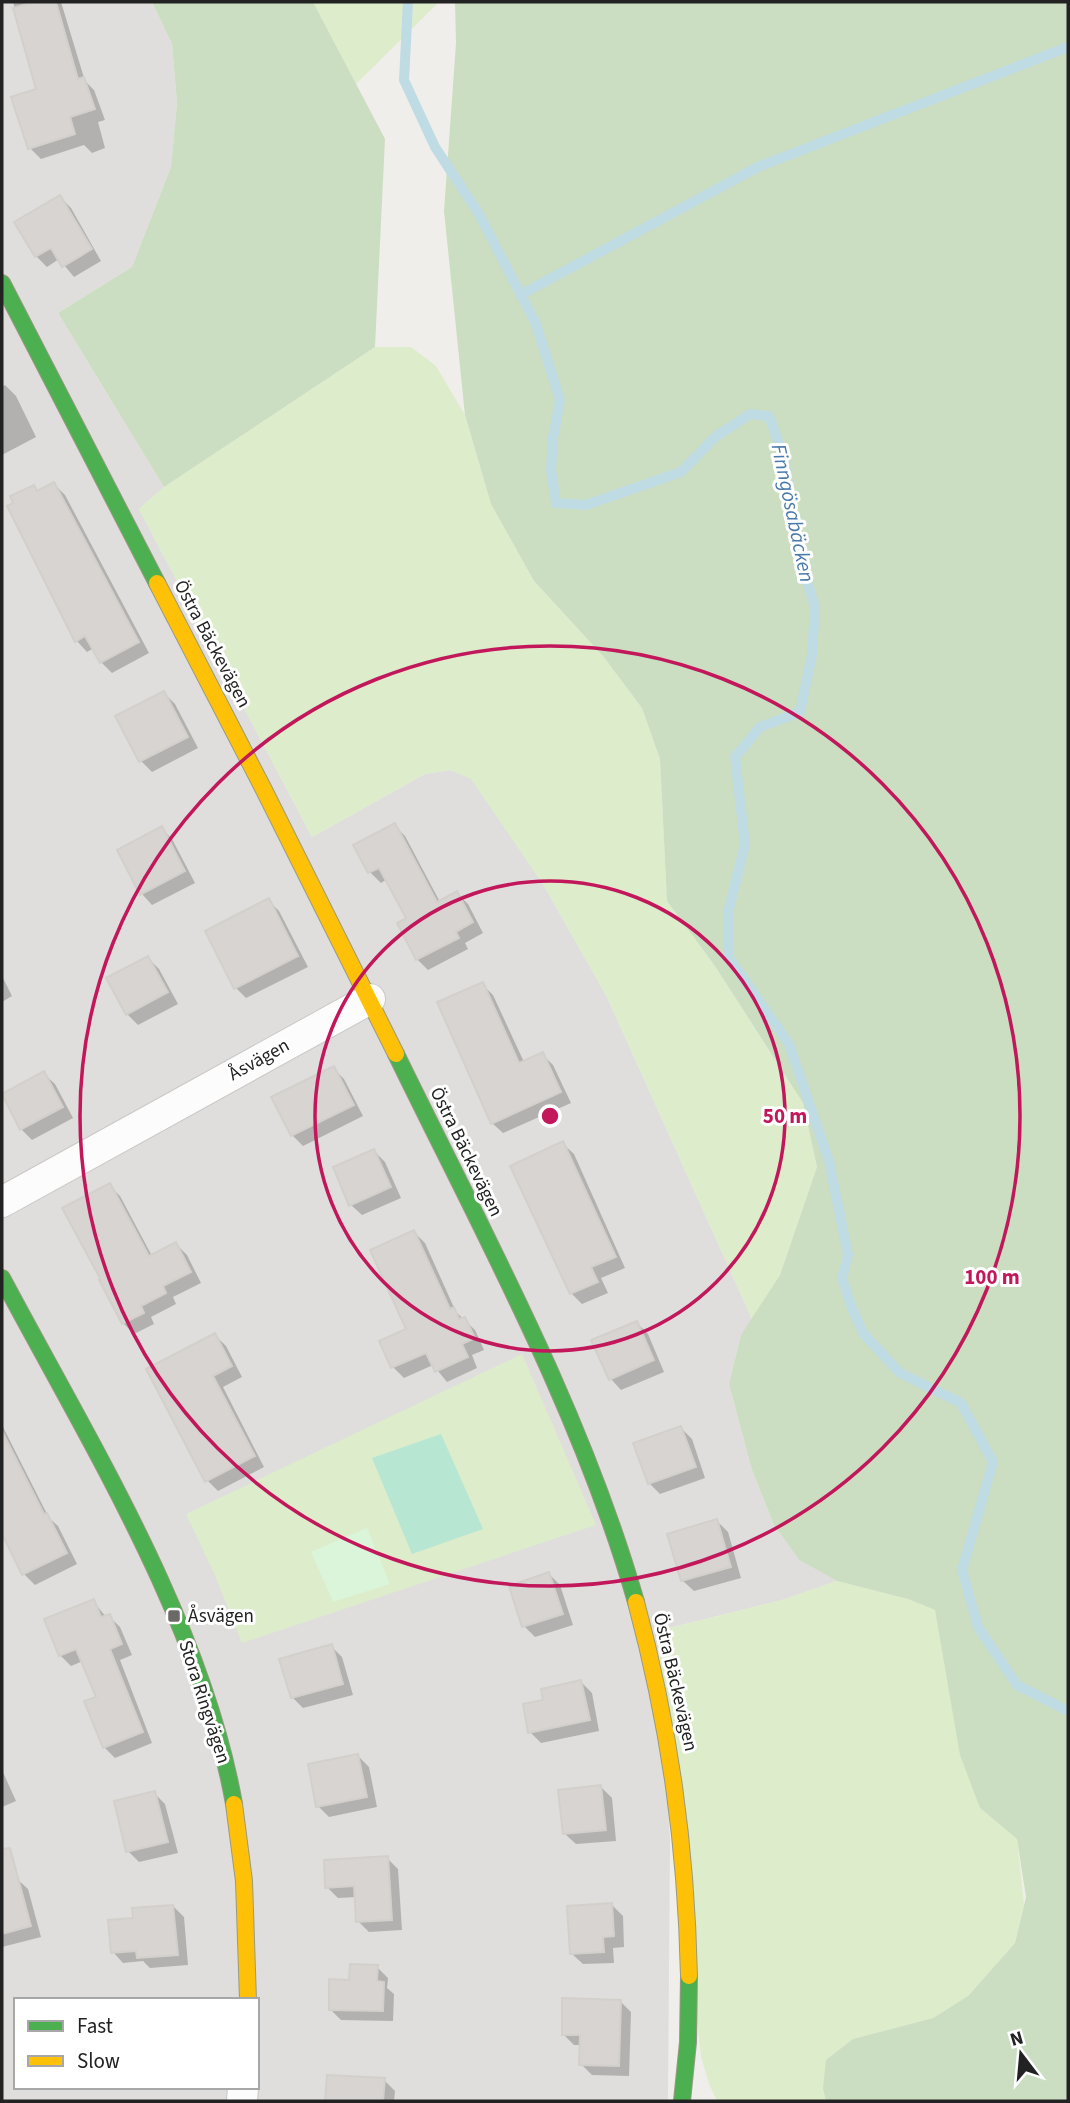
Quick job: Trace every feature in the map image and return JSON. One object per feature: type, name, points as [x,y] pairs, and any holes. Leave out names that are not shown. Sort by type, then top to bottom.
[{"type":"street","name":"Östra Bäckevägen","points":[[2,282],[13,336],[236,734],[370,999],[541,1356],[599,1490],[641,1625],[671,1754],[687,1890],[689,2029],[682,2101]]},
{"type":"street","name":"Åsvägen","points":[[2,1202],[370,999]]},
{"type":"street","name":"Stora Ringvägen","points":[[2,1278],[141,1544],[198,1676],[225,1763],[237,1826],[246,1887],[248,1998]]},
{"type":"shaded area","points":[[2,2],[152,2],[172,44],[177,103],[171,167],[132,267],[58,313],[164,487],[139,509],[312,837],[425,774],[450,770],[471,778],[543,884],[607,997],[752,1319],[741,1336],[729,1384],[752,1470],[774,1525],[799,1560],[837,1581],[782,1600],[657,1631],[670,1840],[668,2101],[2,2101]]},
{"type":"green space","points":[[152,2],[313,2],[385,139],[375,347],[164,487],[58,313],[132,267],[171,167],[177,103],[172,44]]},
{"type":"green space","points":[[313,2],[439,2],[356,84]]},
{"type":"green space","points":[[455,2],[1068,2],[1068,2101],[826,2101],[823,2089],[826,2060],[853,2039],[933,2018],[968,1996],[1015,1943],[1026,1897],[1017,1839],[980,1808],[960,1755],[935,1610],[908,1599],[837,1581],[799,1560],[774,1525],[752,1470],[729,1384],[741,1335],[780,1275],[817,1167],[803,1103],[715,966],[667,901],[660,759],[642,708],[603,656],[534,581],[491,504],[465,415],[444,211],[456,43]]},
{"type":"green space","points":[[375,347],[411,347],[436,366],[465,415],[491,504],[534,581],[603,656],[642,708],[660,759],[667,901],[715,966],[803,1103],[817,1167],[780,1275],[752,1319],[607,997],[543,884],[471,779],[450,770],[425,774],[312,837],[139,509],[164,487]]},
{"type":"green space","points":[[522,1354],[596,1525],[242,1643],[214,1573],[186,1514]]},
{"type":"green space","points":[[441,1434],[483,1529],[412,1554],[372,1458]]},
{"type":"green space","points":[[367,1528],[390,1584],[333,1602],[311,1552]]},
{"type":"green space","points":[[837,1581],[908,1599],[935,1610],[948,1679],[980,1808],[1017,1839],[1024,1904],[1015,1943],[968,1996],[933,2018],[853,2039],[823,2089],[826,2101],[717,2101],[701,2057],[657,1631],[782,1600]]},
{"type":"building","points":[[33,2],[56,2],[78,79],[84,77],[95,109],[70,117],[75,134],[28,149],[11,97],[36,89],[13,8]]},
{"type":"building","points":[[60,195],[92,249],[62,267],[51,248],[35,257],[14,222]]},
{"type":"building","points":[[54,482],[139,642],[100,663],[85,636],[75,642],[7,506],[13,503],[10,496],[34,485],[37,491]]},
{"type":"building","points":[[164,691],[188,737],[139,762],[115,716]]},
{"type":"building","points":[[395,823],[437,902],[457,891],[473,922],[456,932],[459,938],[416,960],[397,923],[406,918],[379,868],[368,873],[353,845]]},
{"type":"building","points":[[162,826],[185,871],[140,895],[117,850]]},
{"type":"building","points":[[269,898],[298,956],[234,989],[205,931]]},
{"type":"building","points":[[148,956],[168,992],[126,1015],[106,978]]},
{"type":"building","points":[[483,982],[519,1063],[543,1052],[561,1092],[491,1124],[437,1002]]},
{"type":"building","points":[[334,1066],[354,1105],[291,1136],[271,1097]]},
{"type":"building","points":[[44,1071],[63,1107],[20,1130],[2,1094]]},
{"type":"building","points":[[563,1141],[616,1257],[591,1267],[598,1282],[570,1294],[510,1166]]},
{"type":"building","points":[[374,1149],[391,1187],[349,1206],[333,1167]]},
{"type":"building","points":[[110,1183],[149,1256],[176,1242],[191,1272],[163,1286],[166,1293],[141,1306],[144,1313],[122,1324],[62,1208]]},
{"type":"building","points":[[414,1230],[450,1309],[454,1307],[459,1319],[465,1317],[475,1338],[462,1344],[468,1357],[435,1372],[426,1353],[391,1368],[379,1341],[406,1329],[370,1250]]},
{"type":"building","points":[[637,1321],[654,1360],[609,1380],[591,1340]]},
{"type":"building","points":[[215,1333],[232,1366],[213,1376],[255,1456],[205,1482],[146,1369]]},
{"type":"building","points":[[681,1426],[696,1467],[648,1484],[633,1443]]},
{"type":"building","points":[[2,1431],[67,1553],[22,1575],[2,1534]]},
{"type":"building","points":[[717,1519],[731,1567],[681,1581],[667,1534]]},
{"type":"building","points":[[549,1572],[563,1614],[522,1627],[509,1586]]},
{"type":"building","points":[[94,1599],[101,1617],[110,1614],[122,1644],[110,1649],[143,1732],[103,1748],[84,1701],[96,1697],[76,1649],[59,1656],[44,1619]]},
{"type":"building","points":[[332,1644],[343,1684],[291,1698],[279,1659]]},
{"type":"building","points":[[581,1680],[590,1720],[528,1733],[523,1704],[543,1700],[541,1689]]},
{"type":"building","points":[[358,1754],[367,1797],[316,1807],[308,1764]]},
{"type":"building","points":[[601,1785],[606,1830],[563,1834],[558,1790]]},
{"type":"building","points":[[155,1791],[168,1842],[126,1852],[114,1801]]},
{"type":"building","points":[[10,1848],[31,1926],[2,1934],[2,1849]]},
{"type":"building","points":[[388,1856],[392,1920],[356,1922],[354,1886],[325,1888],[324,1860]]},
{"type":"building","points":[[612,1903],[614,1936],[603,1937],[604,1952],[570,1954],[567,1906]]},
{"type":"building","points":[[173,1905],[178,1955],[137,1958],[136,1951],[111,1953],[108,1920],[133,1918],[132,1908]]},
{"type":"building","points":[[350,1964],[378,1965],[377,1981],[384,1982],[383,2011],[329,2010],[329,1979],[349,1980]]},
{"type":"building","points":[[562,1998],[621,2000],[619,2066],[579,2065],[580,2035],[562,2035]]},
{"type":"building","points":[[327,2075],[385,2078],[383,2101],[325,2101]]},
{"type":"waterway","name":"Finngösabäcken","points":[[408,2],[404,80],[435,147],[479,214],[536,324],[560,400],[551,470],[556,503],[586,505],[681,472],[715,437],[750,414],[769,416],[784,458],[798,552],[815,607],[812,655],[800,712],[760,727],[735,757],[745,844],[728,913],[728,956],[789,1044],[829,1161],[848,1255],[842,1278],[863,1333],[900,1373],[961,1403],[993,1462],[962,1570],[978,1627],[1017,1685],[1068,1711]]},
{"type":"waterway","points":[[520,295],[758,167],[1068,47]]},
{"type":"traffic: fast","points":[[2,283],[157,583]]},
{"type":"traffic: fast","points":[[396,1054],[496,1255],[559,1391],[588,1461],[636,1602]]},
{"type":"traffic: fast","points":[[2,1278],[105,1468],[169,1600],[196,1668],[218,1736],[234,1804]]},
{"type":"traffic: fast","points":[[682,2101],[688,2042],[689,1976]]},
{"type":"traffic: slow","points":[[157,583],[396,1054]]},
{"type":"traffic: slow","points":[[636,1602],[658,1696],[674,1787],[684,1880],[689,1976]]},
{"type":"traffic: slow","points":[[234,1804],[244,1881],[248,1998]]},
{"type":"place","name":"Åsvägen","points":[[174,1616]]}]
